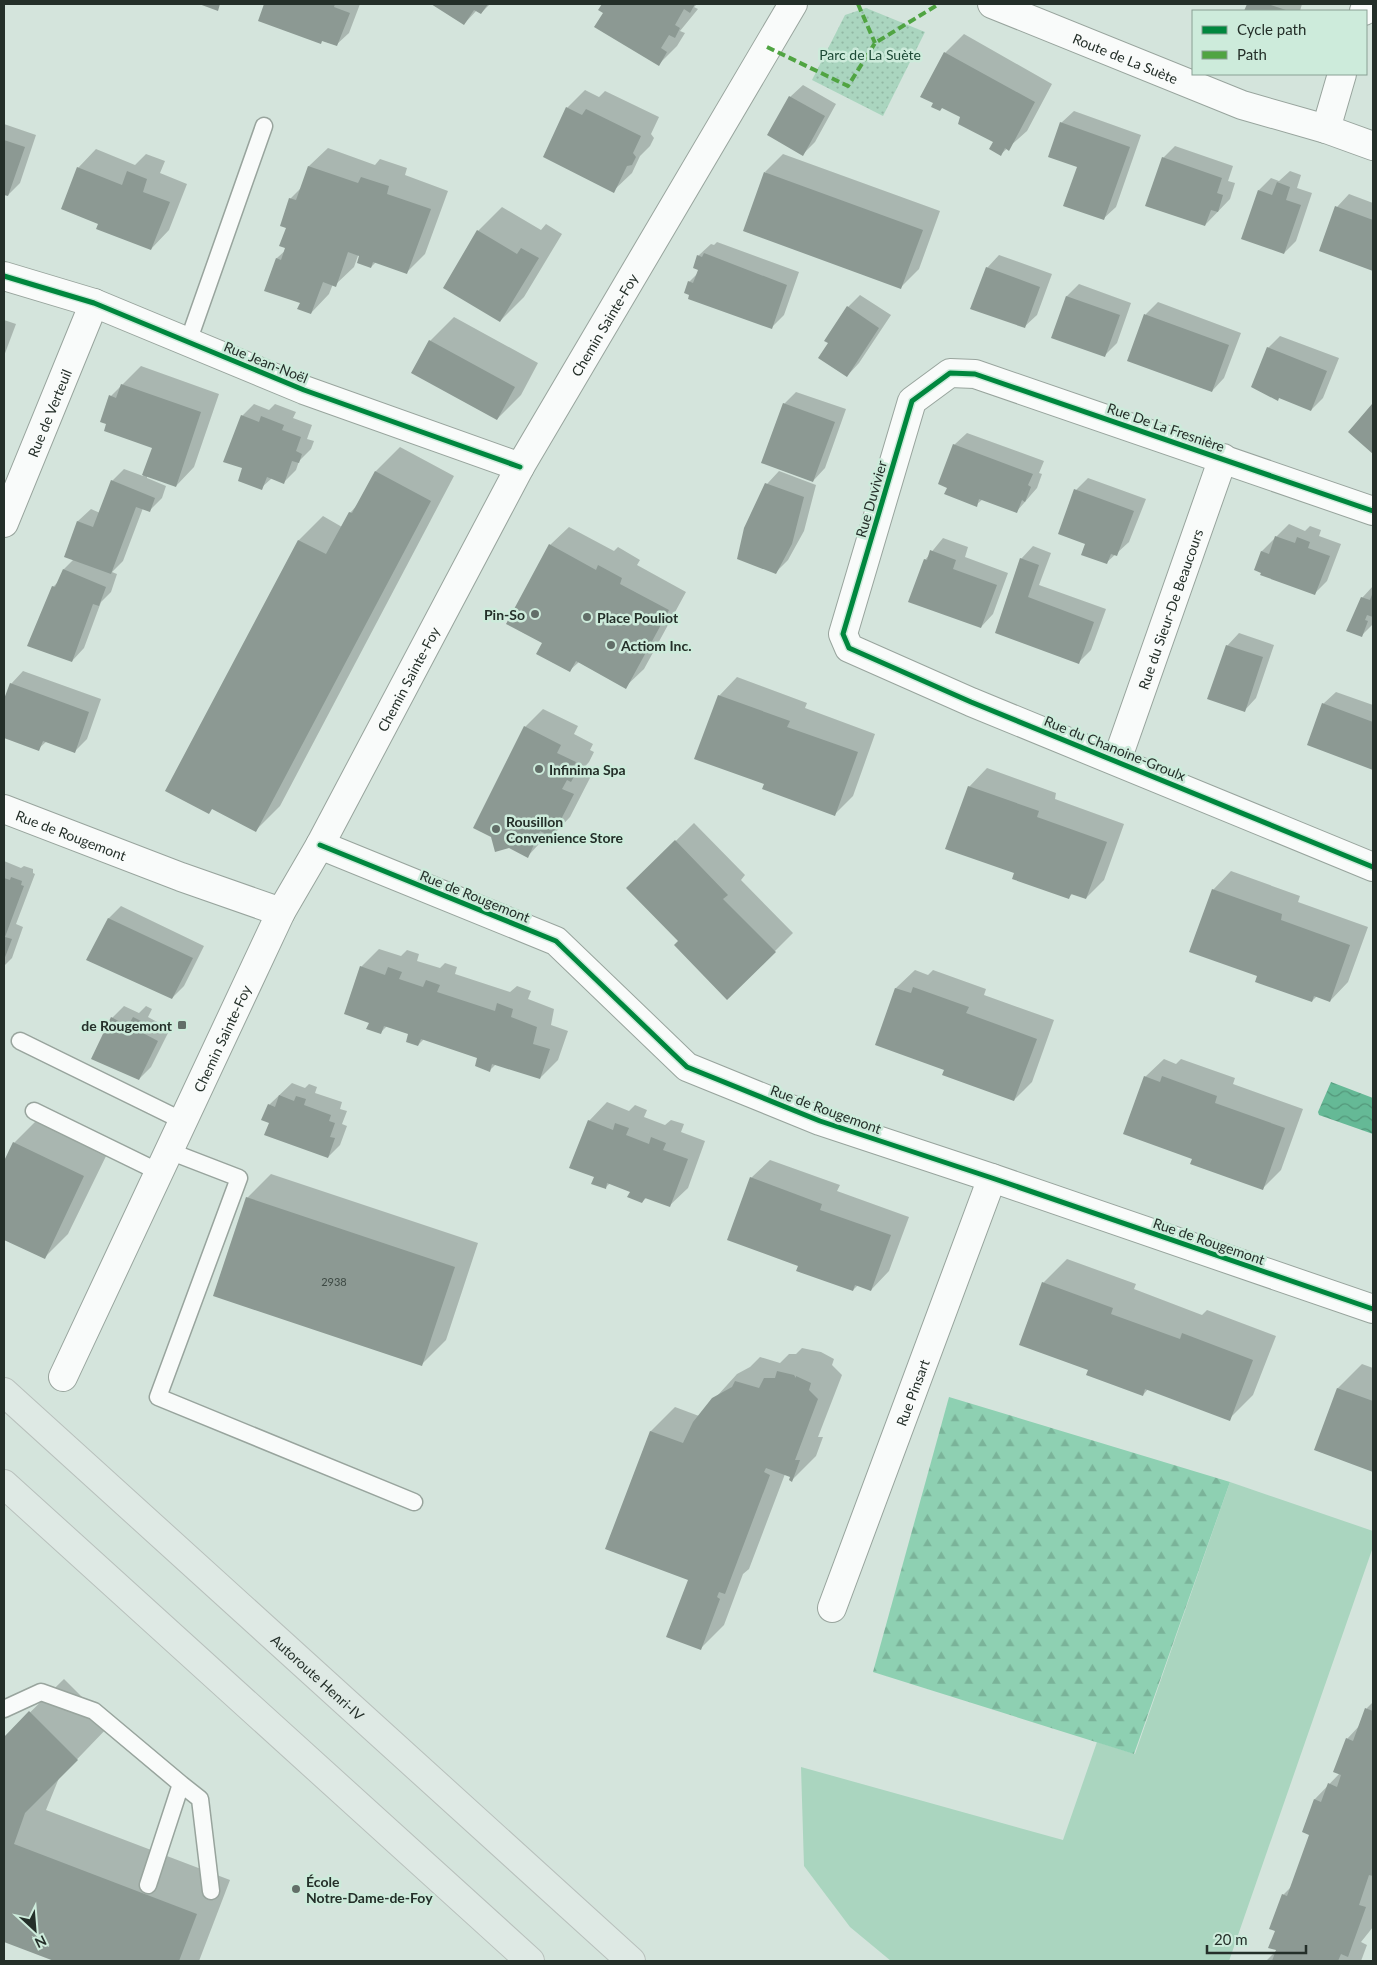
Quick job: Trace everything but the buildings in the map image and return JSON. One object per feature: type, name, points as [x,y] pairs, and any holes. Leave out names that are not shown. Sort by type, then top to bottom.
[{"type":"highway","name":"Autoroute Henri-IV","points":[[4,1392],[631,1961]]},
{"type":"highway","points":[[4,1484],[530,1961]]},
{"type":"street","name":"Chemin Sainte-Foy","points":[[63,1377],[281,912],[320,845],[520,467],[793,4]]},
{"type":"street","name":"Route de La Suète","points":[[992,4],[1242,106],[1326,129],[1373,146]]},
{"type":"street","points":[[1326,129],[1342,75]]},
{"type":"street","name":"Rue Jean-Noël","points":[[4,276],[94,303],[304,390],[520,467]]},
{"type":"street","name":"Rue de Verteuil","points":[[4,523],[94,303]]},
{"type":"street","name":"Rue De La Fresnière","points":[[950,373],[975,374],[1373,511]]},
{"type":"street","name":"Rue Duvivier","points":[[849,648],[843,634],[912,401],[950,373]]},
{"type":"street","name":"Rue du Sieur-De Beaucours","points":[[1117,760],[1223,458]]},
{"type":"street","name":"Rue du Chanoine-Groulx","points":[[849,648],[971,702],[1117,760],[1373,867]]},
{"type":"street","name":"Rue de Rougemont","points":[[4,810],[181,877],[281,912]]},
{"type":"street","name":"Rue de Rougemont","points":[[320,845],[556,940],[687,1067],[820,1121],[992,1178],[1373,1310]]},
{"type":"street","name":"Rue Pinsart","points":[[832,1608],[992,1178]]},
{"type":"lane","points":[[188,342],[264,126]]},
{"type":"lane","points":[[20,1041],[183,1121]]},
{"type":"lane","points":[[34,1111],[164,1162],[239,1178],[158,1397],[414,1502]]},
{"type":"lane","points":[[4,1709],[41,1692],[94,1711],[200,1799],[211,1891]]},
{"type":"lane","points":[[148,1885],[181,1784]]},
{"type":"green space","name":"Parc de La Suète","points":[[866,8],[925,32],[883,116],[812,80],[845,15]]},
{"type":"green space","points":[[949,1397],[1230,1482],[1134,1754],[873,1672]]},
{"type":"green space","points":[[1230,1482],[1373,1531],[1373,1547],[1229,1961],[891,1961],[850,1927],[804,1866],[801,1767],[1063,1840],[1097,1742],[1135,1754]]},
{"type":"water","points":[[1331,1082],[1373,1098],[1373,1134],[1319,1115],[1318,1112]]},
{"type":"marked path","points":[[858,4],[875,43]]},
{"type":"marked path","points":[[767,47],[848,86],[875,43],[939,4]]},
{"type":"cycle path","points":[[4,276],[94,303],[304,390],[520,467]]},
{"type":"cycle path","points":[[1373,511],[975,374],[950,373],[912,401],[843,634],[849,648],[971,702],[1373,867]]},
{"type":"cycle path","points":[[320,845],[556,941],[687,1067],[820,1121],[1373,1309]]},
{"type":"place","name":"Pin-So","points":[[535,614]]},
{"type":"place","name":"Place Pouliot","points":[[587,617]]},
{"type":"place","name":"Actiom Inc.","points":[[611,645]]},
{"type":"place","name":"Infinima Spa","points":[[539,769]]},
{"type":"place","name":"Rousillon Convenience Store","points":[[496,829]]},
{"type":"place","name":"de Rougemont","points":[[182,1025]]},
{"type":"place","name":"École Notre-Dame-de-Foy","points":[[296,1889]]}]
